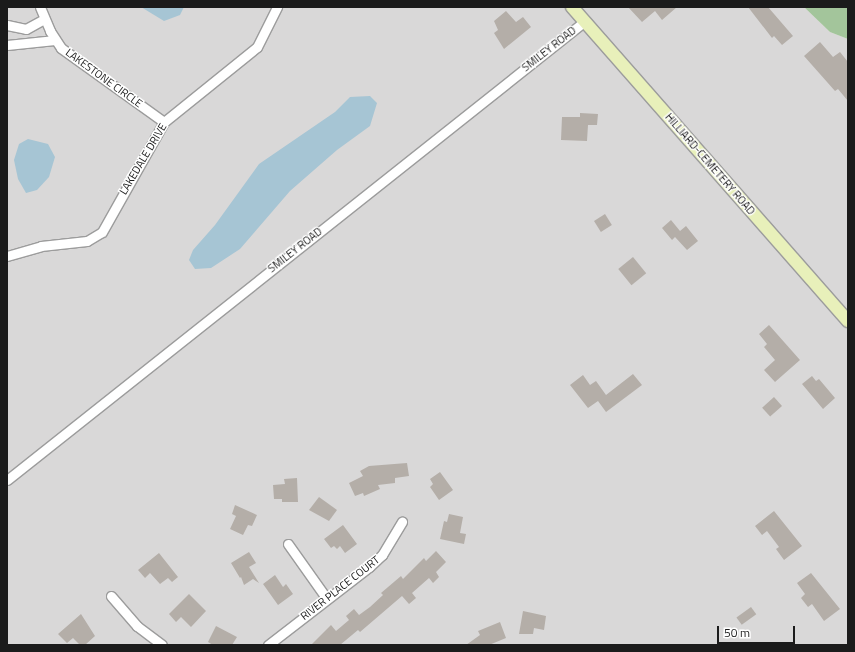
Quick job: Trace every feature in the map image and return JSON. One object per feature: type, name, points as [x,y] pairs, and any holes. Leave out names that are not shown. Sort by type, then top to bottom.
[{"type":"main road","name":"HILLIARD-CEMETERY ROAD","points":[[572,7],[848,322]]},
{"type":"street","name":"LAKESTONE CIRCLE","points":[[40,7],[44,19],[61,48],[164,122]]},
{"type":"street","name":"LAKEDALE DRIVE","points":[[7,256],[41,246],[88,241],[102,232],[164,122],[257,47],[277,7]]},
{"type":"street","points":[[7,25],[26,29],[44,19]]},
{"type":"street","name":"SMILEY ROAD","points":[[7,480],[584,21]]},
{"type":"street","points":[[7,46],[55,40]]},
{"type":"street","name":"RIVER PLACE COURT","points":[[268,645],[382,555],[402,522]]},
{"type":"street","points":[[288,544],[327,599]]},
{"type":"street","points":[[110,596],[137,626],[162,645]]},
{"type":"shaded area","points":[[7,7],[804,7],[830,32],[848,39],[848,645],[7,645]]},
{"type":"green space","points":[[804,7],[848,7],[848,39],[830,32]]},
{"type":"water","points":[[141,7],[184,7],[180,15],[164,21]]},
{"type":"water","points":[[370,96],[377,103],[370,126],[337,150],[290,191],[240,249],[211,268],[195,269],[189,260],[193,250],[215,225],[259,164],[335,112],[350,97]]},
{"type":"water","points":[[28,139],[48,144],[55,157],[49,177],[37,190],[26,193],[18,179],[14,160],[19,144]]},
{"type":"building","points":[[628,7],[677,7],[662,20],[655,11],[642,22]]},
{"type":"building","points":[[748,7],[768,7],[793,36],[782,45],[774,36],[772,38]]},
{"type":"building","points":[[506,11],[516,22],[523,17],[531,27],[504,49],[494,33],[498,30],[494,21]]},
{"type":"building","points":[[820,42],[833,57],[840,52],[848,62],[848,101],[838,89],[835,91],[804,56]]},
{"type":"building","points":[[580,113],[598,114],[597,125],[588,125],[587,141],[561,140],[562,117],[580,117]]},
{"type":"building","points":[[605,214],[612,225],[601,232],[594,221]]},
{"type":"building","points":[[671,220],[680,231],[686,226],[698,241],[687,250],[675,237],[672,240],[662,228]]},
{"type":"building","points":[[633,257],[646,273],[631,285],[618,269]]},
{"type":"building","points":[[769,325],[800,360],[775,382],[764,370],[775,360],[764,347],[767,344],[759,334]]},
{"type":"building","points":[[633,374],[642,385],[606,412],[598,401],[588,408],[570,385],[583,375],[590,385],[596,381],[606,395]]},
{"type":"building","points":[[812,376],[816,381],[819,379],[835,398],[823,409],[802,384]]},
{"type":"building","points":[[774,397],[782,406],[770,417],[762,408]]},
{"type":"building","points":[[407,463],[409,476],[395,478],[395,483],[378,485],[380,489],[364,496],[363,493],[355,496],[349,483],[363,476],[360,471],[369,466]]},
{"type":"building","points":[[440,472],[453,490],[439,500],[430,487],[433,484],[430,479]]},
{"type":"building","points":[[297,478],[298,502],[282,502],[282,499],[274,499],[273,485],[285,484],[284,479]]},
{"type":"building","points":[[319,497],[337,510],[329,521],[309,510]]},
{"type":"building","points":[[235,505],[257,515],[252,526],[248,525],[243,535],[230,529],[236,516],[232,514]]},
{"type":"building","points":[[774,511],[802,546],[784,560],[776,549],[779,547],[767,531],[762,535],[755,526]]},
{"type":"building","points":[[449,514],[463,517],[460,533],[466,534],[464,544],[440,539],[444,521],[447,522]]},
{"type":"building","points":[[343,525],[357,544],[345,553],[340,546],[337,549],[334,546],[331,548],[324,539]]},
{"type":"building","points":[[436,551],[446,562],[436,572],[439,577],[433,583],[429,578],[412,593],[416,598],[409,604],[402,596],[360,632],[358,630],[340,645],[311,645],[331,625],[336,631],[349,620],[346,616],[354,609],[359,615],[370,607],[383,595],[381,593],[401,576],[403,579],[424,558],[426,561]]},
{"type":"building","points":[[249,552],[256,563],[249,567],[259,583],[253,579],[244,585],[241,577],[240,578],[231,563]]},
{"type":"building","points":[[159,553],[178,577],[172,582],[168,578],[160,584],[150,573],[145,578],[138,570]]},
{"type":"building","points":[[811,573],[840,609],[824,621],[812,604],[808,607],[801,598],[805,594],[797,583]]},
{"type":"building","points":[[275,575],[283,587],[286,584],[293,594],[278,605],[263,584]]},
{"type":"building","points":[[189,594],[206,611],[191,627],[181,617],[176,622],[169,614]]},
{"type":"building","points":[[751,607],[756,614],[742,625],[736,618]]},
{"type":"building","points":[[523,611],[546,616],[544,630],[534,628],[533,634],[519,634]]},
{"type":"building","points":[[81,614],[95,636],[85,645],[80,645],[73,638],[67,643],[58,634]]},
{"type":"building","points":[[500,622],[506,638],[489,645],[466,645],[480,635],[478,631]]},
{"type":"building","points":[[216,626],[237,637],[232,645],[213,645],[208,642]]}]
